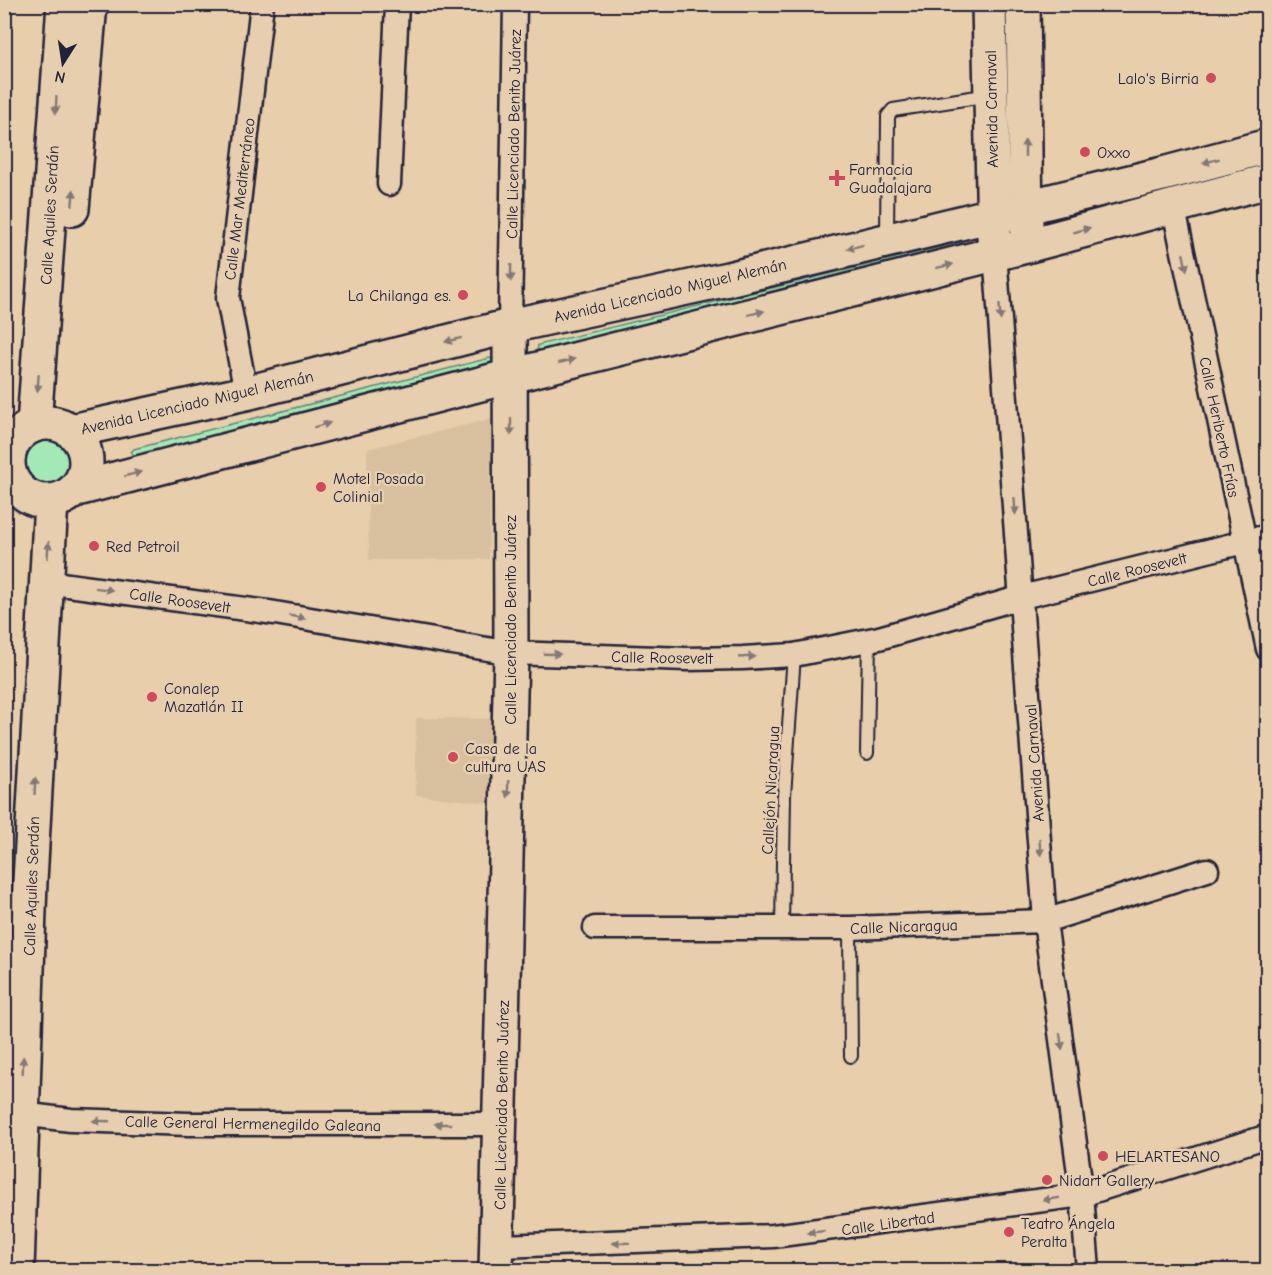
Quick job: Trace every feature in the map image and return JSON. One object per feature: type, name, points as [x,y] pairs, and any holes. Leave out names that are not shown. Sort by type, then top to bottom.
[{"type":"street","name":"Calle Aquiles Serdán","points":[[36,433],[63,4]]},
{"type":"street","name":"Calle Aquiles Serdán","points":[[36,433],[70,229],[90,4]]},
{"type":"street","name":"Calle Mar Mediterráneo","points":[[246,393],[228,298],[262,4]]},
{"type":"street","points":[[389,184],[397,4]]},
{"type":"street","name":"Calle Licenciado Benito Juárez","points":[[497,1258],[511,653],[510,326],[515,4]]},
{"type":"street","name":"Avenida Carnaval","points":[[989,4],[994,214],[1011,250]]},
{"type":"street","name":"Avenida Carnaval","points":[[1023,4],[1025,206],[1011,250],[1022,597],[1045,921],[1082,1195],[1088,1270]]},
{"type":"street","name":"Avenida Licenciado Miguel Alemán","points":[[36,433],[246,393],[510,326],[728,279],[1268,146]]},
{"type":"street","points":[[64,495],[87,465],[86,452],[36,433],[8,460],[9,482],[28,496],[64,495],[511,376],[1011,250],[1268,181]]},
{"type":"street","name":"Calle Heriberto Frías","points":[[1173,205],[1268,649]]},
{"type":"street","name":"Calle Aquiles Serdán","points":[[17,1270],[13,1114],[30,881],[46,582],[64,495]]},
{"type":"street","name":"Calle Roosevelt","points":[[46,582],[275,613],[511,653],[687,659],[794,655],[869,640],[1022,597],[1268,536]]},
{"type":"street","name":"Calle Nicaragua","points":[[595,928],[850,928],[1045,921],[1207,870]]},
{"type":"street","name":"Calle General Hermenegildo Galeana","points":[[13,1114],[189,1124],[501,1124]]},
{"type":"street","name":"Calle Libertad","points":[[497,1258],[773,1236],[1082,1195],[1268,1136]]},
{"type":"lane","points":[[888,239],[888,116],[892,110],[991,95]]},
{"type":"lane","points":[[867,753],[869,640]]},
{"type":"lane","name":"Callejón Nicaragua","points":[[782,928],[784,796],[794,655]]},
{"type":"lane","points":[[850,928],[851,1056]]},
{"type":"shaded area","points":[[491,419],[489,559],[369,560],[367,449]]},
{"type":"shaded area","name":"Casa de la cultura UAS","points":[[416,718],[492,719],[487,803],[416,795]]},
{"type":"green space","points":[[961,242],[970,246],[541,356],[537,352],[538,345]]},
{"type":"green space","points":[[490,358],[496,361],[495,369],[138,459],[131,452],[134,449]]},
{"type":"green space","points":[[40,438],[50,438],[63,445],[70,458],[70,468],[63,481],[50,488],[40,488],[31,484],[24,477],[20,468],[20,458],[24,449],[31,442]]},
{"type":"place","name":"Lalo's Birria","points":[[1211,78]]},
{"type":"place","name":"Oxxo","points":[[1085,152]]},
{"type":"place","name":"Farmacia Guadalajara","points":[[837,178]]},
{"type":"place","name":"La Chilanga es.","points":[[463,295]]},
{"type":"place","name":"Motel Posada Colinial","points":[[321,487]]},
{"type":"place","name":"Red Petroil","points":[[94,546]]},
{"type":"place","name":"Conalep Mazatlán II","points":[[152,697]]},
{"type":"place","name":"Casa de la cultura UAS","points":[[453,757]]},
{"type":"place","name":"HELARTESANO","points":[[1103,1156]]},
{"type":"place","name":"Nidart Gallery","points":[[1047,1180]]},
{"type":"place","name":"Teatro Ángela Peralta","points":[[1009,1232]]}]
